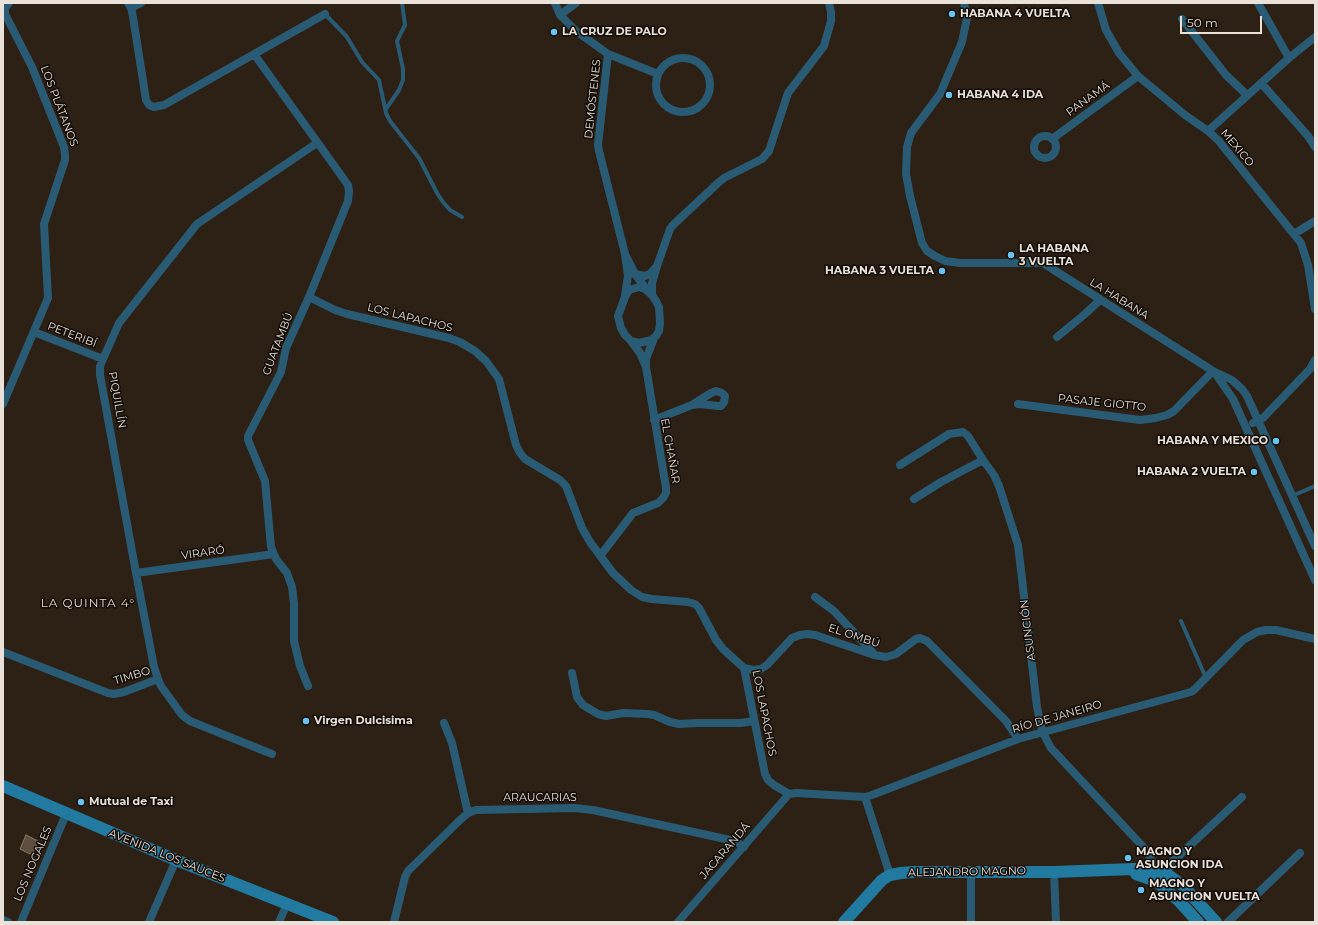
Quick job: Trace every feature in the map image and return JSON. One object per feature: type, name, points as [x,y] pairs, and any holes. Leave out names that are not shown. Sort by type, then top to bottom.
[{"type":"main road","name":"AVENIDA LOS SAUCES","points":[[3,786],[176,860],[333,922]]},
{"type":"main road","points":[[1111,870],[1148,869],[1162,873]]},
{"type":"main road","points":[[1111,870],[1140,875],[1156,881],[1178,900],[1198,922]]},
{"type":"main road","name":"ALEJANDRO MAGNO","points":[[844,922],[876,885],[890,875],[913,872],[1054,872],[1111,870]]},
{"type":"main road","name":"ASUNCIÓN","points":[[1162,873],[1182,885],[1216,922]]},
{"type":"street","name":"LOS PLÁTANOS","points":[[3,404],[6,387],[34,332],[48,298],[44,224],[65,160],[64,147],[32,67],[5,14],[5,8],[9,3]]},
{"type":"street","points":[[141,3],[130,6],[144,95],[149,105],[154,107],[164,105],[325,14]]},
{"type":"street","points":[[555,3],[560,15],[576,3]]},
{"type":"street","points":[[625,297],[630,290],[634,288],[639,288],[650,293],[657,266],[670,229],[673,225],[724,178],[762,159],[769,152],[788,93],[824,46],[831,21],[829,3]]},
{"type":"street","name":"LA HABANA","points":[[964,3],[967,18],[962,42],[940,94],[934,105],[911,133],[907,147],[906,174],[910,196],[922,243],[927,251],[945,261],[960,264],[1043,263],[1213,371],[1232,380],[1247,396],[1315,546]]},
{"type":"street","name":"MEXICO","points":[[1098,3],[1110,38],[1119,54],[1138,76],[1218,140],[1301,243],[1304,250],[1315,309]]},
{"type":"street","points":[[1258,3],[1289,58]]},
{"type":"street","name":"DEMÓSTENES","points":[[560,15],[576,31],[608,54],[599,151],[625,254],[628,276],[625,297],[620,310],[619,322],[625,335],[631,341]]},
{"type":"street","points":[[1182,19],[1226,75],[1247,95]]},
{"type":"street","points":[[1208,131],[1289,58],[1315,37]]},
{"type":"street","name":"GUATAMBÚ","points":[[254,54],[348,185],[349,195],[309,297],[286,348],[281,372],[248,436],[248,440],[265,481],[269,538],[276,560],[288,573],[292,588],[294,603],[294,641],[300,666],[308,686]]},
{"type":"street","points":[[608,54],[658,74]]},
{"type":"street","points":[[680,58],[697,62],[704,68],[710,85],[704,102],[698,108],[690,111],[681,112],[672,110],[659,99],[656,91],[658,74],[663,66],[670,60],[680,58]]},
{"type":"street","name":"PANAMÁ","points":[[1052,139],[1138,76]]},
{"type":"street","points":[[1262,83],[1308,136],[1315,147]]},
{"type":"street","name":"PIQUILLÍN","points":[[158,679],[154,667],[136,573],[100,371],[102,359],[119,323],[197,224],[317,143]]},
{"type":"street","points":[[1294,234],[1315,221]]},
{"type":"street","name":"DEMÓSTENES","points":[[625,254],[635,274],[659,307],[659,331],[654,338]]},
{"type":"street","points":[[635,274],[645,276],[650,274],[657,266]]},
{"type":"street","name":"LOS LAPACHOS","points":[[309,297],[341,312],[449,338],[460,342],[475,351],[486,361],[499,379],[516,445],[520,453],[525,459],[560,480],[566,486],[582,528],[600,556],[622,581],[642,597],[695,604],[699,608],[716,640],[723,649],[744,668],[765,774],[768,780],[789,794]]},
{"type":"street","points":[[1057,337],[1100,300]]},
{"type":"street","name":"PETERIBÍ","points":[[34,332],[102,359]]},
{"type":"street","points":[[631,341],[644,342],[654,338]]},
{"type":"street","name":"EL CHAÑAR","points":[[600,556],[633,513],[658,503],[666,493],[646,367],[646,359],[654,338]]},
{"type":"street","name":"EL CHAÑAR","points":[[631,341],[640,353],[646,367]]},
{"type":"street","points":[[1246,426],[1258,422],[1263,418],[1310,369],[1315,360]]},
{"type":"street","points":[[1213,371],[1234,399],[1315,580]]},
{"type":"street","name":"PASAJE GIOTTO","points":[[1018,404],[1140,420],[1156,418],[1174,411],[1213,371]]},
{"type":"street","points":[[654,420],[692,405]]},
{"type":"street","name":"ASUNCIÓN","points":[[900,465],[949,434],[963,432],[968,436],[994,475],[1000,486],[1017,541],[1037,707],[1042,731],[1051,748],[1146,850],[1162,873]]},
{"type":"street","points":[[914,499],[941,482],[983,460]]},
{"type":"street","name":"VIRARÓ","points":[[136,573],[274,554]]},
{"type":"street","points":[[815,597],[834,611],[874,655]]},
{"type":"street","name":"RÍO DE JANEIRO","points":[[789,794],[796,793],[866,797],[1042,731],[1191,692],[1243,640],[1257,632],[1276,630],[1315,639]]},
{"type":"street","name":"EL OMBÚ","points":[[744,668],[754,670],[761,669],[767,665],[792,638],[800,635],[815,635],[874,655],[886,657],[892,656],[916,639],[920,638],[927,641],[1006,721],[1018,739]]},
{"type":"street","name":"TIMBO","points":[[3,652],[108,694],[124,692],[158,679],[161,686],[182,715],[190,721],[272,754]]},
{"type":"street","points":[[572,673],[577,697],[582,705],[598,714],[606,716],[623,713],[647,714],[679,724],[697,722],[741,723],[754,721]]},
{"type":"street","points":[[394,922],[405,877],[408,871],[468,813],[452,743],[444,723]]},
{"type":"street","name":"JACARANDÁ","points":[[678,922],[789,794]]},
{"type":"street","points":[[866,797],[890,875]]},
{"type":"street","points":[[1162,873],[1171,862],[1242,797]]},
{"type":"street","name":"ARAUCARIAS","points":[[468,813],[483,809],[574,808],[593,810],[736,841],[744,847]]},
{"type":"street","name":"LOS NOGALES","points":[[21,922],[66,814]]},
{"type":"street","points":[[1228,922],[1300,853]]},
{"type":"street","points":[[149,922],[176,860]]},
{"type":"street","points":[[971,872],[971,922]]},
{"type":"street","points":[[1054,872],[1056,922]]},
{"type":"street","points":[[279,922],[287,904]]},
{"type":"street","points":[[3,920],[8,922]]},
{"type":"lane","points":[[386,110],[399,90],[403,80],[403,69],[397,41],[405,25],[402,3]]},
{"type":"lane","points":[[325,14],[347,37],[362,62],[379,80],[390,121],[419,158],[437,192],[450,210],[462,217]]},
{"type":"lane","points":[[1292,496],[1315,486]]},
{"type":"lane","points":[[1181,621],[1206,678]]},
{"type":"building","points":[[26,835],[38,841],[32,855],[20,849]]},
{"type":"place","name":"HABANA 4 VUELTA","points":[[952,14]]},
{"type":"place","name":"LA CRUZ DE PALO","points":[[554,32]]},
{"type":"place","name":"HABANA 4 IDA","points":[[949,95]]},
{"type":"place","name":"LA HABANA 3 VUELTA","points":[[1011,255]]},
{"type":"place","name":"HABANA 3 VUELTA","points":[[942,271]]},
{"type":"place","name":"HABANA Y MEXICO","points":[[1276,441]]},
{"type":"place","name":"HABANA 2 VUELTA","points":[[1254,472]]},
{"type":"place","name":"Virgen Dulcisima","points":[[306,721]]},
{"type":"place","name":"Mutual de Taxi","points":[[81,802]]},
{"type":"place","name":"MAGNO Y ASUNCION IDA","points":[[1128,858]]},
{"type":"place","name":"MAGNO Y ASUNCION VUELTA","points":[[1141,890]]},
{"type":"district","name":"LA QUINTA 4°","points":[[88,603]]}]
